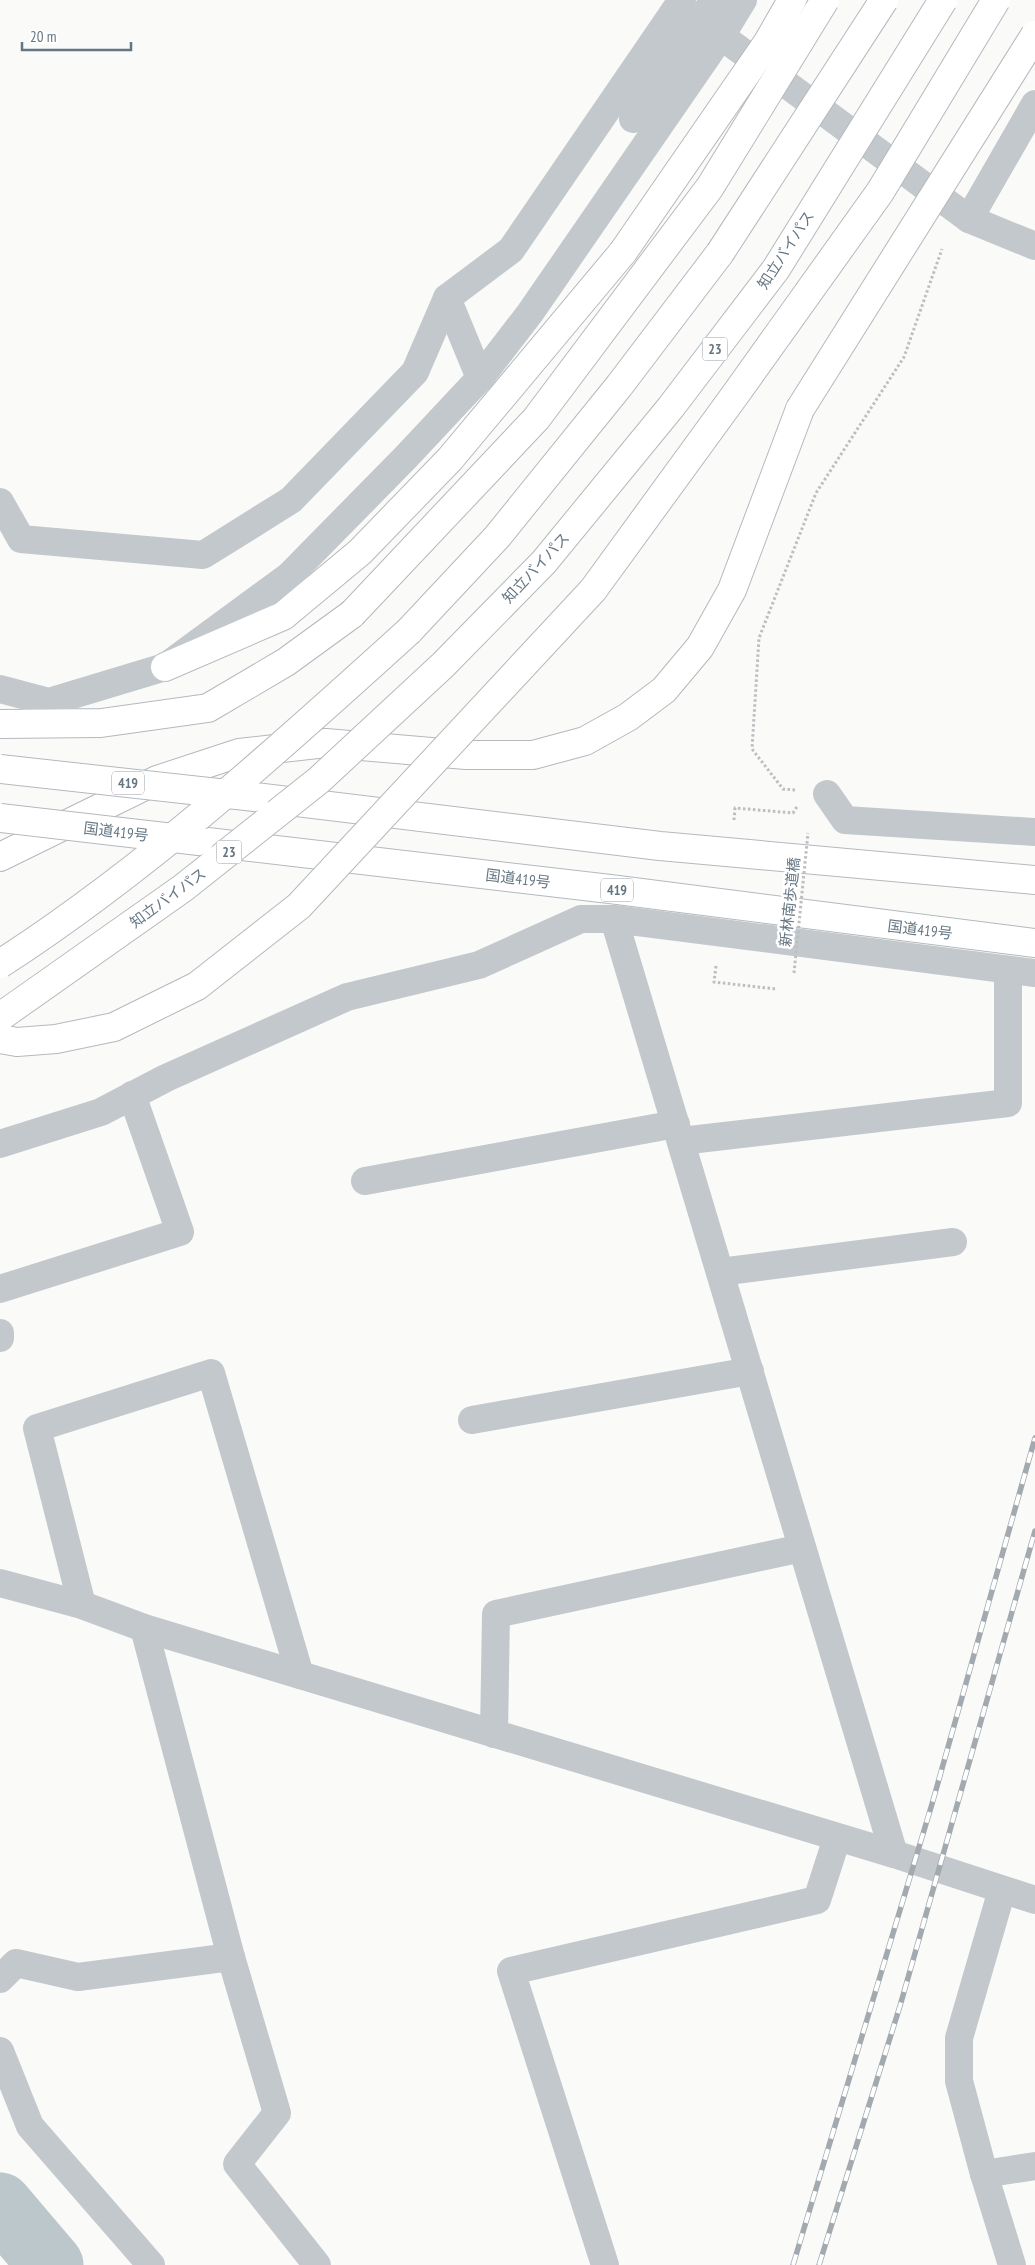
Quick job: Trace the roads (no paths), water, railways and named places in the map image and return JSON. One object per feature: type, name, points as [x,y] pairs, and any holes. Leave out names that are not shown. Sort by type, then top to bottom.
[{"type":"highway","points":[[165,667],[283,616],[360,552],[450,459],[623,252],[768,42],[792,0]]},
{"type":"highway","points":[[0,724],[100,723],[208,708],[286,662],[352,614],[536,419],[710,188],[825,0]]},
{"type":"highway","points":[[0,964],[56,928],[192,822],[278,750],[409,631],[497,537],[619,386],[720,253],[884,0]]},
{"type":"highway","name":"知立バイパス","points":[[0,1017],[183,888],[319,780],[442,665],[544,562],[671,407],[776,269],[943,0]]},
{"type":"highway","points":[[0,1039],[17,1042],[56,1039],[114,1027],[196,986],[299,906],[593,590],[735,396],[880,192],[996,0]]},
{"type":"highway","points":[[0,858],[157,780],[239,753],[326,743],[466,755],[532,755],[585,741],[628,717],[664,690],[700,647],[732,590],[800,409],[1035,36]]},
{"type":"highway","name":"419","points":[[0,769],[255,797],[660,846],[1035,880]]},
{"type":"highway","name":"国道419号","points":[[0,818],[610,889],[1035,944]]},
{"type":"street","points":[[0,502],[21,539],[203,555],[291,500],[415,372],[447,298],[511,250],[682,0]]},
{"type":"street","points":[[632,119],[714,0]]},
{"type":"street","points":[[0,689],[49,702],[165,667],[289,576],[406,457],[480,378],[530,313],[721,36],[743,0]]},
{"type":"street","points":[[721,36],[969,219],[1035,246]]},
{"type":"street","points":[[969,219],[1035,104]]},
{"type":"street","points":[[447,298],[480,378]]},
{"type":"street","points":[[827,794],[845,820],[1035,832]]},
{"type":"street","points":[[0,1144],[101,1112],[166,1078],[347,997],[479,964],[581,919],[614,920],[1035,973]]},
{"type":"street","points":[[614,920],[894,1854]]},
{"type":"street","points":[[365,1181],[678,1133],[1008,1103],[1008,970]]},
{"type":"street","points":[[0,1289],[180,1232],[132,1095]]},
{"type":"street","points":[[720,1272],[953,1242]]},
{"type":"street","points":[[0,1333],[0,1338]]},
{"type":"street","points":[[472,1420],[750,1371]]},
{"type":"street","points":[[82,1606],[37,1428],[211,1373],[300,1675]]},
{"type":"street","points":[[494,1734],[496,1614],[802,1548]]},
{"type":"street","points":[[0,1583],[82,1606],[144,1628],[894,1854],[1035,1900]]},
{"type":"street","points":[[144,1628],[231,1958],[277,2113],[237,2164],[317,2265]]},
{"type":"street","points":[[605,2265],[511,1971],[817,1900],[837,1838]]},
{"type":"street","points":[[1002,1890],[959,2038],[959,2081],[984,2174],[1012,2265]]},
{"type":"street","points":[[0,1979],[16,1963],[78,1977],[231,1958]]},
{"type":"street","points":[[0,2050],[30,2126],[151,2265]]},
{"type":"street","points":[[984,2174],[1035,2166]]},
{"type":"waterway","points":[[0,2205],[51,2265]]},
{"type":"railway","points":[[793,2265],[932,1804],[1035,1438]]},
{"type":"railway","points":[[819,2265],[900,2006],[1035,1531]]}]
